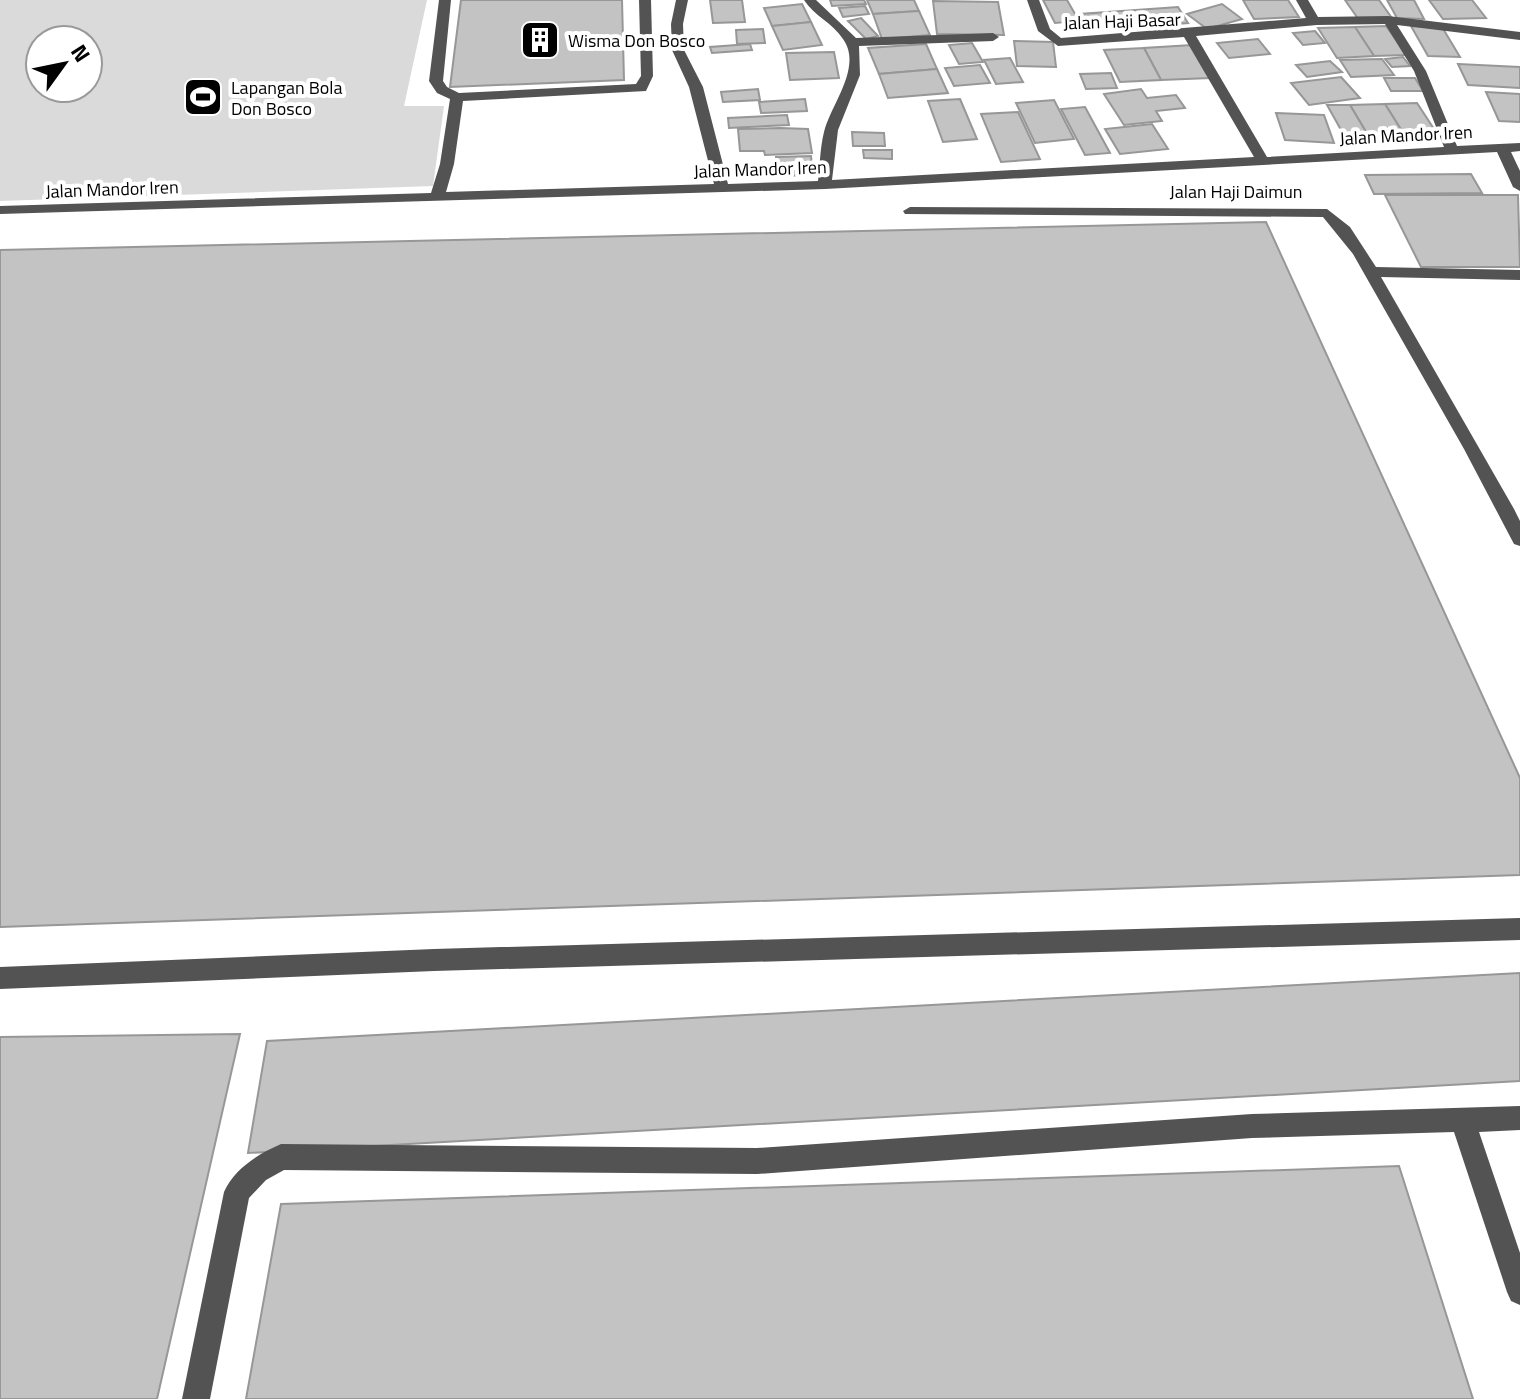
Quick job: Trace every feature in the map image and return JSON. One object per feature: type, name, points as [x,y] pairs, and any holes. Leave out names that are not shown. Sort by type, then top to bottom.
[{"type":"street","points":[[445,0],[436,81],[442,90],[457,97],[641,88],[647,76],[645,0]]},
{"type":"street","points":[[682,0],[677,24],[678,50],[696,87],[722,189]]},
{"type":"street","points":[[810,0],[814,9],[853,42],[993,37]]},
{"type":"street","name":"Jalan Haji Basar","points":[[1033,0],[1044,31],[1058,42],[1188,33],[1263,161]]},
{"type":"street","points":[[1302,0],[1314,21]]},
{"type":"street","points":[[1188,33],[1314,21],[1388,20],[1455,23],[1520,36]]},
{"type":"street","points":[[1388,20],[1420,71],[1452,150]]},
{"type":"street","points":[[825,185],[833,123],[854,81],[853,42]]},
{"type":"street","points":[[437,197],[447,164],[457,97]]},
{"type":"street","points":[[1502,147],[1520,187]]},
{"type":"street","name":"Jalan Mandor Iren","points":[[0,210],[825,185],[1520,147]]},
{"type":"street","name":"Jalan Haji Daimun","points":[[910,211],[1327,213],[1338,220],[1369,272],[1490,478],[1520,539]]},
{"type":"street","points":[[1369,272],[1520,275]]},
{"type":"street","points":[[0,978],[434,960],[1520,929]]},
{"type":"street","points":[[196,1399],[237,1192],[257,1171],[281,1157],[757,1161],[1252,1126],[1520,1118]]},
{"type":"street","points":[[1462,1119],[1520,1292]]},
{"type":"shaded area","name":"Lapangan Bola Don Bosco","points":[[0,0],[427,0],[404,106],[444,106],[433,186],[0,201]]},
{"type":"building","name":"Wisma Don Bosco","points":[[461,0],[622,0],[624,80],[450,87]]},
{"type":"building","points":[[710,0],[742,0],[745,22],[713,23]]},
{"type":"building","points":[[830,0],[864,0],[866,4],[832,6]]},
{"type":"building","points":[[867,0],[914,0],[919,11],[873,14]]},
{"type":"building","points":[[1043,0],[1067,0],[1079,21],[1055,23]]},
{"type":"building","points":[[1243,0],[1288,0],[1299,17],[1254,19]]},
{"type":"building","points":[[1345,0],[1379,0],[1392,18],[1359,20]]},
{"type":"building","points":[[1387,0],[1414,0],[1424,19],[1397,18]]},
{"type":"building","points":[[1429,0],[1472,0],[1486,18],[1443,19]]},
{"type":"building","points":[[933,1],[998,2],[1004,35],[937,34]]},
{"type":"building","points":[[802,4],[811,22],[772,26],[764,8]]},
{"type":"building","points":[[1222,4],[1242,19],[1207,29],[1187,14]]},
{"type":"building","points":[[865,6],[869,14],[843,17],[839,8]]},
{"type":"building","points":[[1178,7],[1188,23],[1089,30],[1080,14]]},
{"type":"building","points":[[919,11],[930,35],[882,39],[873,14]]},
{"type":"building","points":[[861,18],[878,36],[866,39],[848,21]]},
{"type":"building","points":[[811,22],[822,45],[783,50],[772,26]]},
{"type":"building","points":[[1386,26],[1407,55],[1374,56],[1355,27]]},
{"type":"building","points":[[1411,26],[1442,27],[1460,57],[1428,56]]},
{"type":"building","points":[[1355,27],[1374,56],[1337,58],[1318,28]]},
{"type":"building","points":[[763,29],[765,43],[737,44],[736,30]]},
{"type":"building","points":[[1315,31],[1325,43],[1303,45],[1293,33]]},
{"type":"building","points":[[1258,39],[1270,54],[1229,58],[1217,43]]},
{"type":"building","points":[[1014,41],[1053,42],[1056,67],[1017,66]]},
{"type":"building","points":[[972,43],[983,62],[959,64],[949,45]]},
{"type":"building","points":[[750,44],[752,50],[712,53],[710,47]]},
{"type":"building","points":[[926,44],[937,69],[879,74],[868,48]]},
{"type":"building","points":[[1192,45],[1210,78],[1161,80],[1144,48]]},
{"type":"building","points":[[1144,48],[1161,80],[1120,82],[1104,50]]},
{"type":"building","points":[[834,52],[839,78],[790,80],[786,53]]},
{"type":"building","points":[[1403,57],[1410,66],[1392,67],[1385,59]]},
{"type":"building","points":[[1010,58],[1023,82],[996,84],[984,60]]},
{"type":"building","points":[[1382,59],[1394,75],[1351,77],[1340,60]]},
{"type":"building","points":[[1330,61],[1342,72],[1307,77],[1296,65]]},
{"type":"building","points":[[1458,64],[1520,67],[1520,88],[1468,85]]},
{"type":"building","points":[[980,65],[990,83],[954,86],[945,68]]},
{"type":"building","points":[[937,69],[948,93],[888,98],[879,74]]},
{"type":"building","points":[[1111,73],[1117,88],[1086,89],[1080,74]]},
{"type":"building","points":[[1341,77],[1360,98],[1309,105],[1291,83]]},
{"type":"building","points":[[1384,78],[1415,78],[1423,91],[1391,91]]},
{"type":"building","points":[[758,89],[760,100],[723,102],[721,92]]},
{"type":"building","points":[[1141,89],[1147,98],[1176,95],[1185,108],[1156,111],[1162,121],[1124,125],[1104,94]]},
{"type":"building","points":[[1486,92],[1520,94],[1520,122],[1499,121]]},
{"type":"building","points":[[805,99],[807,111],[761,113],[759,102]]},
{"type":"building","points":[[960,99],[977,139],[943,142],[928,101]]},
{"type":"building","points":[[1054,100],[1074,139],[1035,143],[1016,103]]},
{"type":"building","points":[[1417,103],[1438,135],[1405,136],[1385,104]]},
{"type":"building","points":[[1385,104],[1405,136],[1369,137],[1350,105]]},
{"type":"building","points":[[1327,105],[1350,105],[1369,137],[1345,137]]},
{"type":"building","points":[[1085,107],[1110,153],[1085,155],[1061,109]]},
{"type":"building","points":[[1018,112],[1040,159],[1001,162],[981,114]]},
{"type":"building","points":[[1276,113],[1324,115],[1334,143],[1285,140]]},
{"type":"building","points":[[787,115],[789,125],[729,128],[728,118]]},
{"type":"building","points":[[1152,124],[1168,149],[1120,154],[1105,129]]},
{"type":"building","points":[[738,129],[808,129],[812,153],[765,155],[764,151],[740,151]]},
{"type":"building","points":[[852,132],[884,133],[885,146],[853,146]]},
{"type":"building","points":[[863,150],[892,150],[892,159],[864,158]]},
{"type":"building","points":[[811,156],[813,175],[778,176],[776,157]]},
{"type":"building","points":[[1471,174],[1482,193],[1374,194],[1365,175]]},
{"type":"building","points":[[1385,195],[1518,195],[1520,267],[1421,267]]},
{"type":"building","points":[[1266,222],[1520,778],[1520,875],[0,927],[0,250]]},
{"type":"building","points":[[1520,973],[1520,1081],[248,1153],[267,1041]]},
{"type":"building","points":[[240,1034],[157,1399],[0,1399],[0,1037]]},
{"type":"building","points":[[1399,1166],[1473,1399],[246,1399],[281,1204]]},
{"type":"place","name":"Wisma Don Bosco","points":[[540,40]]},
{"type":"place","name":"Lapangan Bola Don Bosco","points":[[203,97]]}]
